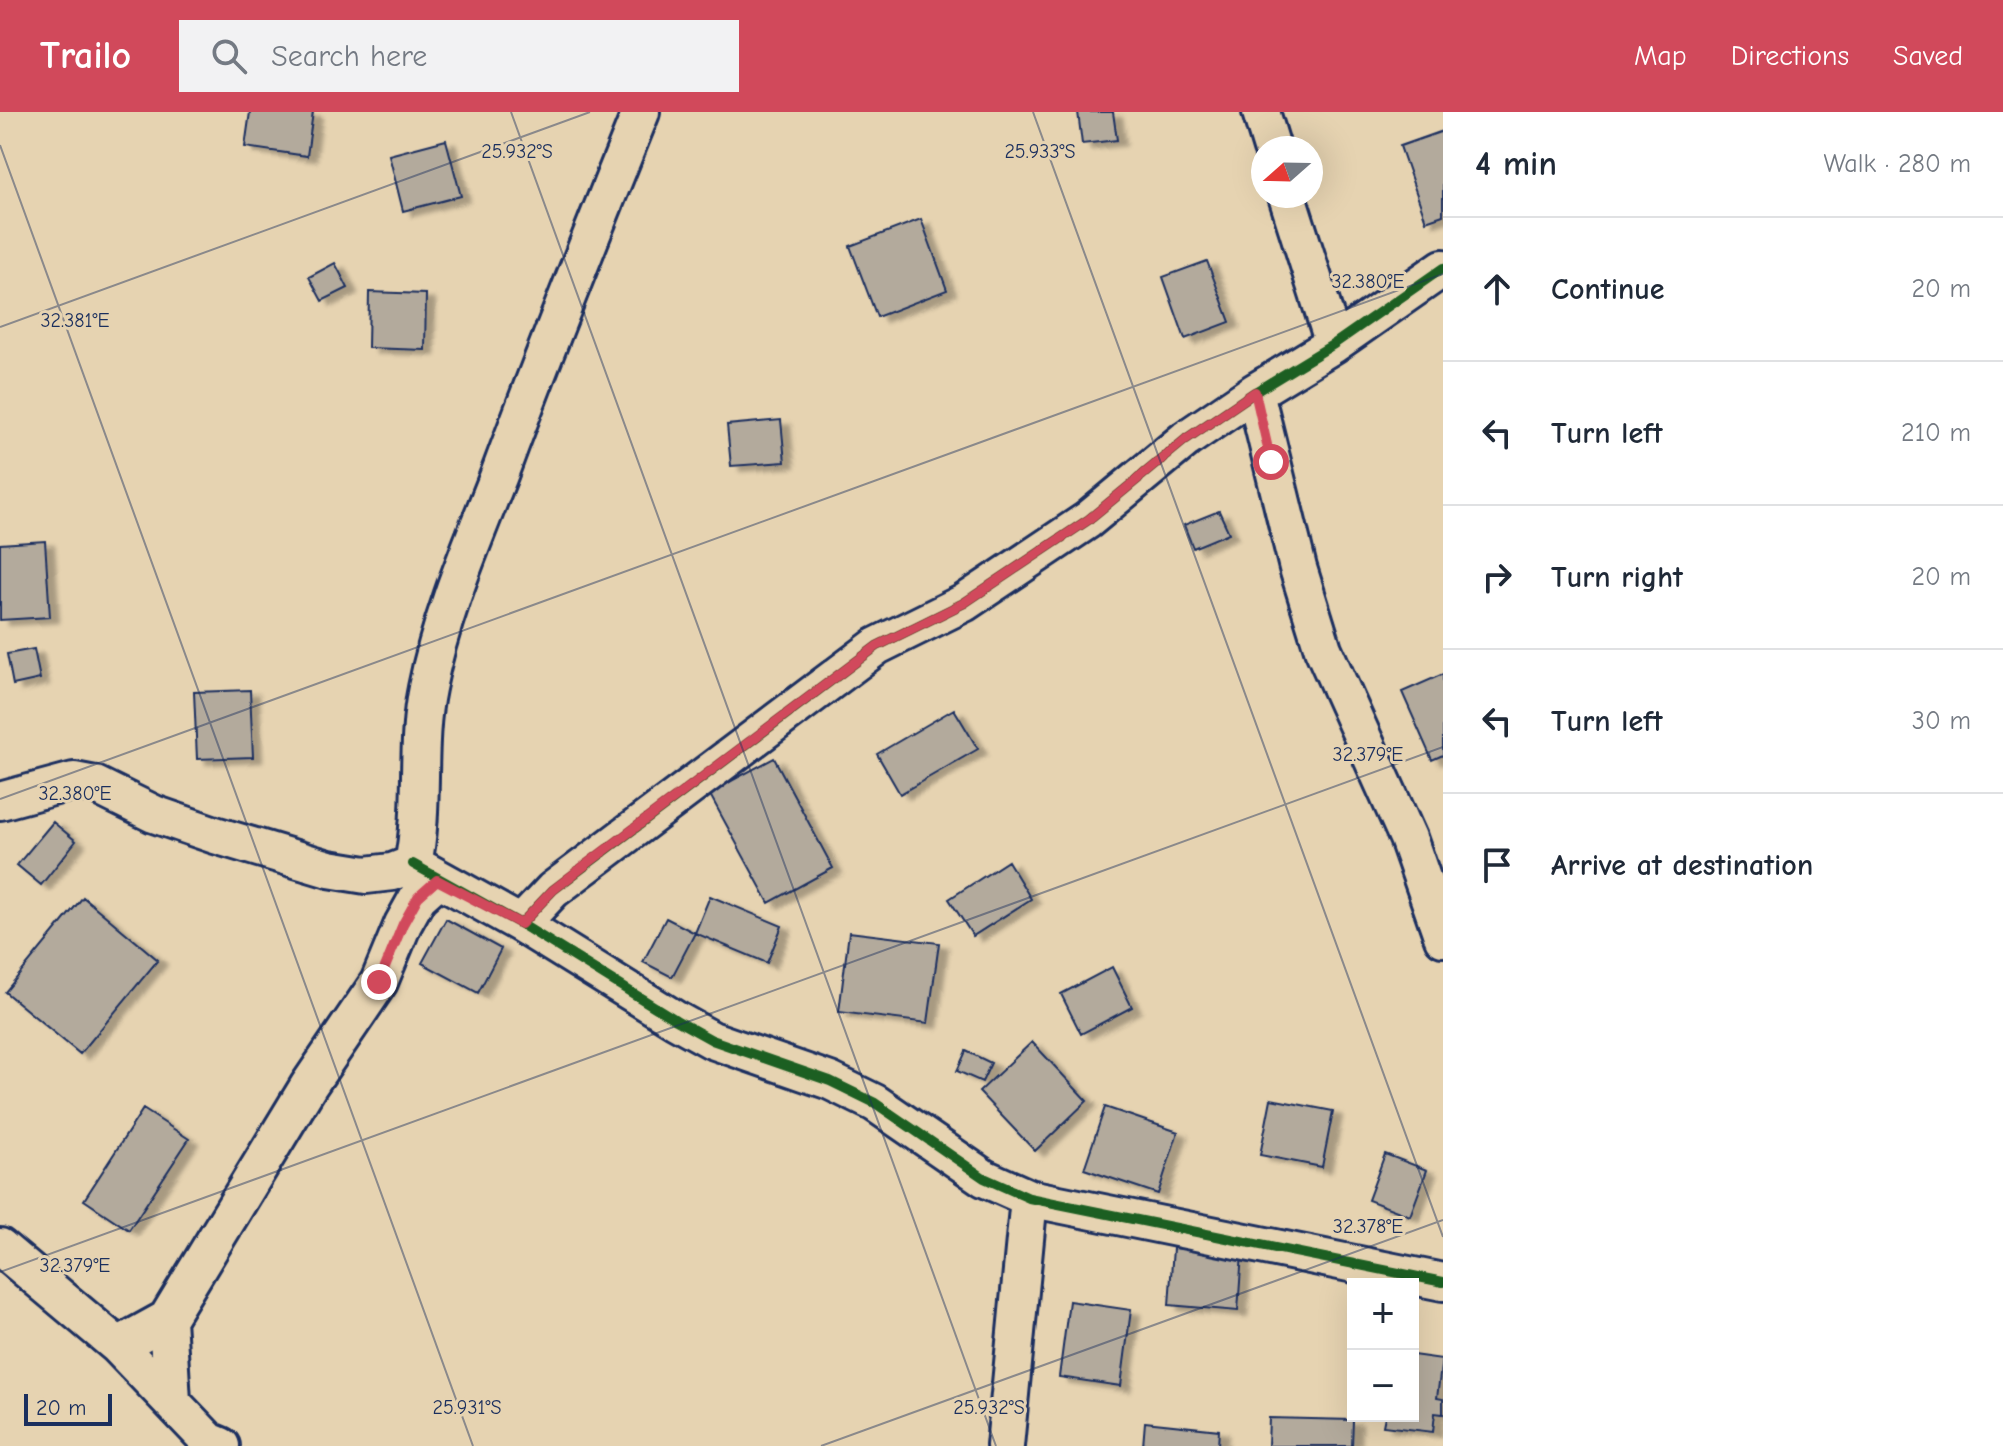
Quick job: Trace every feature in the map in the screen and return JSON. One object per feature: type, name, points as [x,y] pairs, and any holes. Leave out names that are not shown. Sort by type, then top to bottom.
[{"type":"street","points":[[118,1346],[167,1319],[309,1085],[379,982],[418,897],[425,872],[418,838],[426,689],[452,598],[587,242],[641,112]]},
{"type":"street","points":[[1261,112],[1268,136]]},
{"type":"street","points":[[1291,208],[1334,344]]},
{"type":"street","points":[[521,924],[564,882],[877,646],[964,603],[1076,528],[1186,439],[1334,344],[1443,268]]},
{"type":"street","points":[[1255,392],[1298,568],[1323,649],[1408,838],[1443,938]]},
{"type":"street","points":[[0,801],[74,781],[95,785],[154,814],[329,869],[366,875],[425,872],[521,924],[712,1040],[830,1081],[875,1103],[984,1178],[1029,1198],[1443,1282]]},
{"type":"street","points":[[1005,1446],[1029,1198]]},
{"type":"street","points":[[0,1247],[118,1346],[209,1441],[221,1446]]},
{"type":"street","points":[[167,1319],[172,1401]]},
{"type":"building","points":[[250,112],[313,112],[307,156],[245,147]]},
{"type":"building","points":[[1078,112],[1113,112],[1117,140],[1082,144]]},
{"type":"building","points":[[1443,131],[1443,215],[1426,221],[1400,146]]},
{"type":"building","points":[[446,140],[461,196],[403,211],[389,155]]},
{"type":"building","points":[[921,219],[947,290],[877,317],[850,246]]},
{"type":"building","points":[[1207,261],[1230,322],[1185,339],[1163,277]]},
{"type":"building","points":[[335,263],[348,288],[322,301],[309,277]]},
{"type":"building","points":[[369,292],[426,294],[425,350],[368,348]]},
{"type":"building","points":[[781,420],[785,462],[731,466],[727,425]]},
{"type":"building","points":[[1219,511],[1229,533],[1193,548],[1184,525]]},
{"type":"building","points":[[45,541],[50,617],[0,620],[0,544]]},
{"type":"building","points":[[34,649],[40,679],[13,685],[7,654]]},
{"type":"building","points":[[1443,674],[1443,755],[1432,760],[1402,692]]},
{"type":"building","points":[[250,690],[253,757],[197,759],[194,692]]},
{"type":"building","points":[[954,709],[978,749],[900,794],[877,754]]},
{"type":"building","points":[[774,758],[833,868],[769,903],[709,793]]},
{"type":"building","points":[[53,822],[76,841],[41,885],[17,865]]},
{"type":"building","points":[[1008,861],[1031,899],[973,936],[949,899]]},
{"type":"building","points":[[710,896],[782,926],[767,963],[695,933]]},
{"type":"building","points":[[83,897],[158,960],[80,1054],[5,992]]},
{"type":"building","points":[[666,918],[695,933],[672,977],[643,962]]},
{"type":"building","points":[[446,919],[501,949],[478,993],[422,963]]},
{"type":"building","points":[[849,932],[939,943],[928,1023],[839,1012]]},
{"type":"building","points":[[1112,967],[1132,1007],[1081,1034],[1061,994]]},
{"type":"building","points":[[1032,1042],[1087,1101],[1035,1151],[979,1092]]},
{"type":"building","points":[[966,1051],[991,1063],[982,1082],[957,1071]]},
{"type":"building","points":[[1271,1099],[1333,1111],[1322,1167],[1260,1155]]},
{"type":"building","points":[[1105,1107],[1178,1132],[1158,1194],[1084,1169]]},
{"type":"building","points":[[143,1109],[189,1139],[129,1230],[84,1200]]},
{"type":"building","points":[[1385,1154],[1427,1170],[1410,1216],[1368,1200]]},
{"type":"building","points":[[1173,1248],[1242,1253],[1238,1311],[1169,1305]]},
{"type":"building","points":[[1069,1301],[1131,1310],[1121,1386],[1059,1377]]},
{"type":"building","points":[[1419,1356],[1442,1359],[1437,1398],[1443,1399],[1443,1414],[1435,1413],[1433,1432],[1383,1426],[1384,1422],[1419,1422]]},
{"type":"building","points":[[1269,1418],[1353,1422],[1352,1446],[1268,1446]]},
{"type":"building","points":[[1145,1422],[1219,1430],[1218,1446],[1143,1446]]},
{"type":"cycle path","points":[[521,924],[553,890],[877,646],[964,603],[1088,520],[1186,439],[1334,344],[1443,268]]},
{"type":"cycle path","points":[[413,864],[521,924],[712,1040],[830,1081],[875,1103],[984,1178],[1029,1198],[1443,1282]]},
{"type":"route","points":[[379,982],[418,897],[437,880],[521,924],[553,890],[877,646],[964,603],[1088,520],[1186,439],[1255,392],[1271,462]]}]
